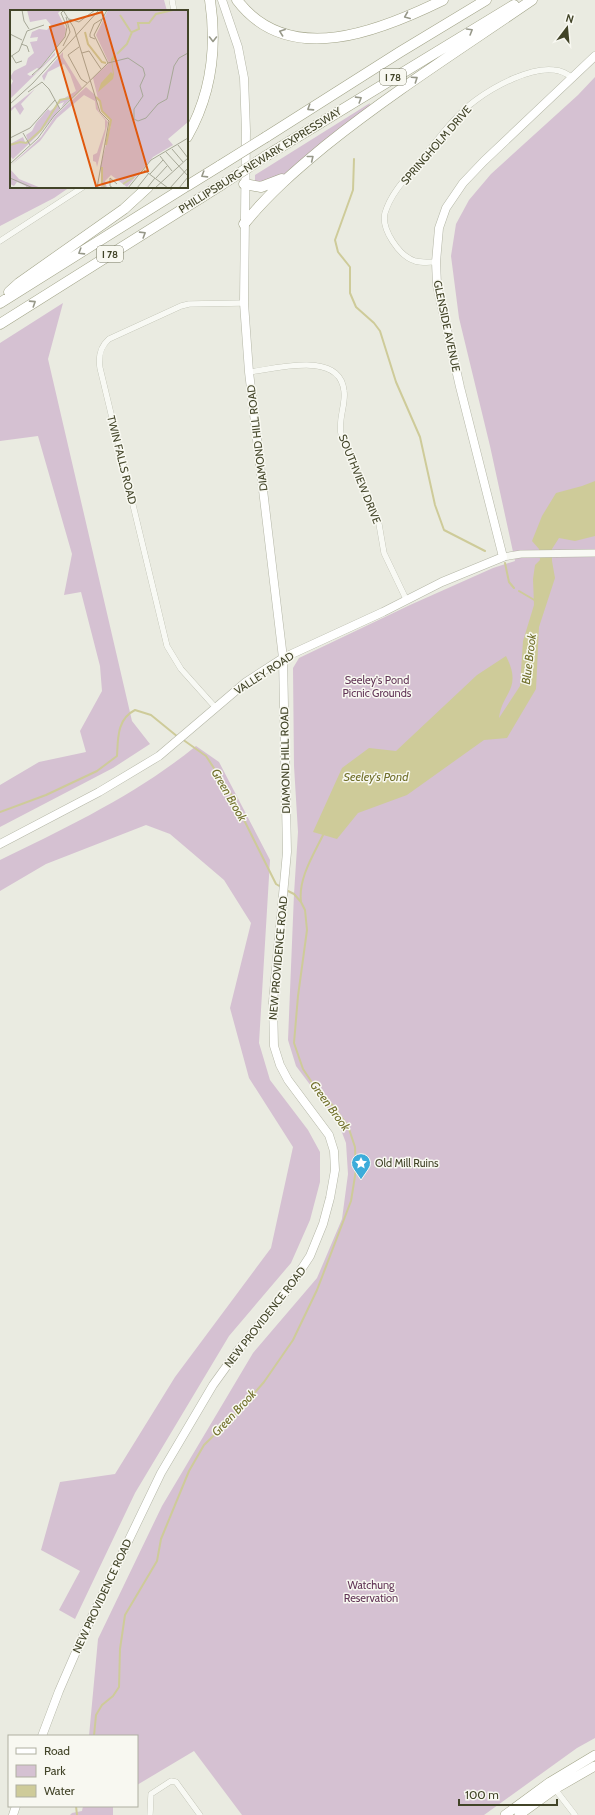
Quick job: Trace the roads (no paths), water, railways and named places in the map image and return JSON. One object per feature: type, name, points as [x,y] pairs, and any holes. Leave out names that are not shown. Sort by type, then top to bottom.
[{"type":"highway","points":[[188,135],[203,102],[211,70],[213,30],[210,0]]},
{"type":"highway","points":[[237,0],[252,15],[274,29],[292,35],[317,40],[348,36],[379,26],[443,0]]},
{"type":"highway","name":"PHILLIPSBURG-NEWARK EXPRESSWAY","points":[[188,185],[486,0]]},
{"type":"highway","name":"PHILLIPSBURG-NEWARK EXPRESSWAY","points":[[0,324],[266,156],[522,0]]},
{"type":"highway","points":[[244,224],[264,199],[290,175],[392,95],[532,0]]},
{"type":"highway","points":[[244,184],[256,187],[266,186],[290,175]]},
{"type":"highway","points":[[0,302],[19,283],[124,209],[147,188]]},
{"type":"highway","name":"PHILLIPSBURG-NEWARK EXPRESSWAY","points":[[0,302],[183,188]]},
{"type":"highway","points":[[505,1815],[550,1782],[595,1755]]},
{"type":"highway","points":[[519,1815],[555,1790],[595,1766]]},
{"type":"main road","name":"DIAMOND HILL ROAD","points":[[222,0],[238,47],[244,74],[246,117],[244,184],[244,303],[249,372],[283,658],[288,835],[285,878]]},
{"type":"main road","name":"GLENSIDE AVENUE","points":[[503,557],[460,387],[438,285],[436,262],[442,217],[456,191],[484,161],[595,56]]},
{"type":"main road","name":"VALLEY ROAD","points":[[0,844],[99,792],[159,756],[246,682],[283,658],[442,582],[503,557]]},
{"type":"main road","name":"NEW PROVIDENCE ROAD","points":[[42,1735],[59,1691],[85,1631],[161,1473],[213,1385],[239,1349],[302,1270],[314,1249],[326,1214],[336,1159],[332,1142],[325,1128],[288,1080],[280,1065],[274,1046],[273,1002],[285,878]]},
{"type":"street","points":[[172,0],[174,10]]},
{"type":"street","name":"SPRINGHOLM DRIVE","points":[[436,262],[423,263],[410,259],[398,248],[386,229],[384,220],[385,213],[396,191],[454,122],[481,97],[499,85],[544,69],[564,72],[573,78]]},
{"type":"street","points":[[0,241],[81,188]]},
{"type":"street","name":"TWIN FALLS ROAD","points":[[215,707],[181,669],[167,646],[100,368],[99,354],[104,343],[109,339],[181,306],[189,304],[244,303]]},
{"type":"street","name":"SOUTHVIEW DRIVE","points":[[249,372],[314,364],[326,367],[339,377],[344,389],[340,420],[341,434],[380,524],[384,553],[406,599]]},
{"type":"street","name":"VALLEY ROAD","points":[[503,557],[532,554],[595,553]]},
{"type":"street","points":[[150,1815],[151,1794],[171,1781],[176,1782],[200,1815]]},
{"type":"street","points":[[555,1790],[575,1815]]},
{"type":"water","name":"Seeley's Pond","points":[[595,481],[595,536],[575,541],[559,538],[552,549],[552,561],[555,578],[539,627],[536,689],[507,738],[484,740],[407,795],[358,813],[337,839],[313,832],[342,768],[369,748],[396,751],[477,675],[506,656],[511,667],[512,683],[501,709],[499,718],[520,686],[523,641],[534,605],[533,579],[535,565],[540,560],[539,549],[532,541],[542,516],[556,493]]},
{"type":"waterway","points":[[354,159],[353,190],[335,240],[338,252],[350,267],[350,293],[356,307],[374,323],[380,331],[396,382],[420,437],[435,505],[444,530],[485,551]]},
{"type":"waterway","points":[[505,563],[509,582],[514,588]]},
{"type":"waterway","points":[[519,591],[536,601]]},
{"type":"waterway","name":"Green Brook","points":[[0,812],[46,795],[97,771],[117,756],[118,736],[122,724],[125,718],[135,710],[151,715],[178,737]]},
{"type":"waterway","name":"Green Brook","points":[[182,739],[206,756],[231,794],[276,884],[281,887]]},
{"type":"waterway","name":"Blue Brook","points":[[301,902],[304,875],[324,833]]},
{"type":"waterway","name":"Green Brook","points":[[94,1735],[96,1715],[102,1705],[113,1696],[119,1687],[120,1649],[125,1615],[157,1561],[161,1539],[189,1471],[204,1445],[238,1412],[264,1382],[293,1340],[317,1290],[351,1201],[356,1170],[355,1147],[348,1126],[334,1107],[313,1084],[303,1069],[294,1043],[298,996],[307,930],[305,910],[301,902],[294,894],[286,890]]},
{"type":"waterway","name":"Green Brook","points":[[76,1807],[77,1815]]},
{"type":"place","name":"Old Mill Ruins","points":[[361,1180]]},
{"type":"park label","name":"Seeley's Pond Picnic Grounds","points":[[377,686]]},
{"type":"park label","name":"Watchung Reservation","points":[[371,1591]]}]
